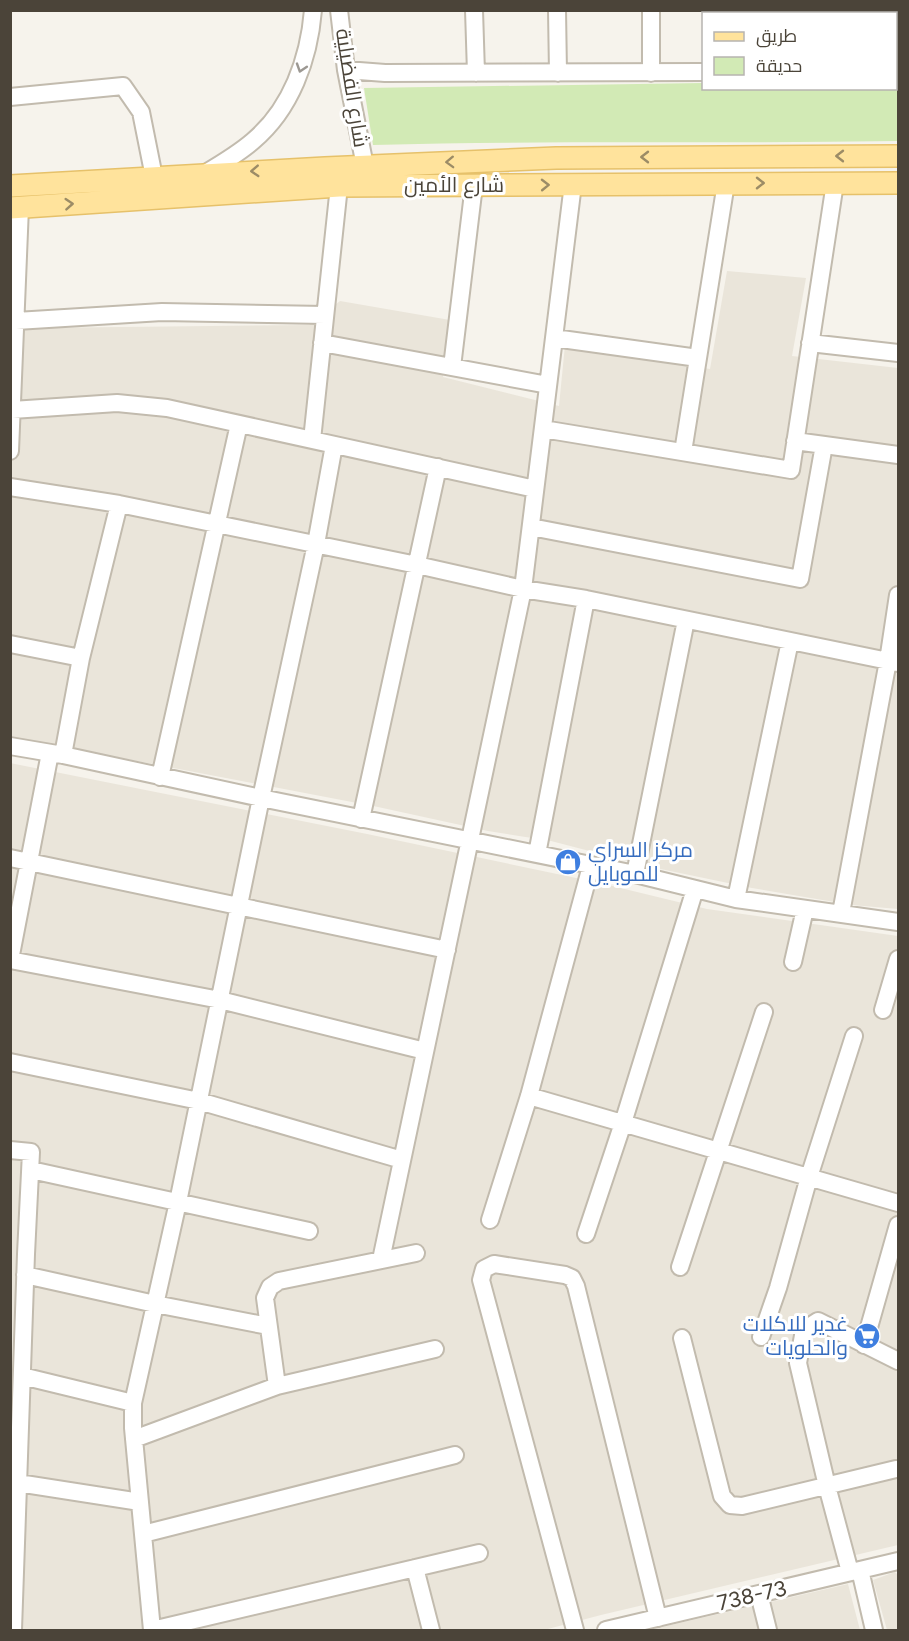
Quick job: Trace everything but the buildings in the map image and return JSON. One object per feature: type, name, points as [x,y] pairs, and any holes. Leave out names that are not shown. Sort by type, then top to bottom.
[{"type":"main road","name":"شارع الأمين","points":[[15,208],[338,177],[365,166],[556,158],[898,156]]},
{"type":"main road","name":"شارع الأمين","points":[[10,186],[204,174],[338,177],[474,185],[898,183]]},
{"type":"street","name":"شارع الفضيلية","points":[[204,174],[241,152],[281,111],[291,94],[301,68],[309,41],[313,10]]},
{"type":"street","name":"شارع الفضيلية","points":[[339,10],[346,70],[365,166]]},
{"type":"street","points":[[474,10],[476,73]]},
{"type":"street","points":[[557,10],[558,73]]},
{"type":"street","points":[[651,10],[651,73]]},
{"type":"street","points":[[346,70],[378,73],[702,72]]},
{"type":"street","points":[[10,97],[123,86],[141,112],[154,177]]},
{"type":"street","points":[[312,440],[338,177]]},
{"type":"street","points":[[683,452],[726,183]]},
{"type":"street","points":[[543,429],[791,470],[835,183]]},
{"type":"street","points":[[381,1260],[523,589],[573,184]]},
{"type":"street","points":[[452,367],[474,185]]},
{"type":"street","points":[[10,451],[12,361],[16,321],[15,208]]},
{"type":"street","points":[[16,321],[162,312],[325,315]]},
{"type":"street","points":[[554,338],[698,358]]},
{"type":"street","points":[[322,343],[548,385]]},
{"type":"street","points":[[810,343],[898,353]]},
{"type":"street","points":[[12,410],[117,403],[166,408],[535,489]]},
{"type":"street","points":[[160,777],[239,424]]},
{"type":"street","points":[[795,441],[898,455]]},
{"type":"street","points":[[334,445],[316,544],[178,1202],[133,1403],[134,1439],[152,1630],[479,1553]]},
{"type":"street","points":[[531,527],[800,579],[824,445]]},
{"type":"street","points":[[361,819],[438,467]]},
{"type":"street","points":[[10,487],[119,504],[523,589],[893,662]]},
{"type":"street","points":[[119,504],[29,862],[11,960],[220,1000],[425,1051]]},
{"type":"street","points":[[841,913],[893,662],[898,595]]},
{"type":"street","points":[[537,854],[586,600]]},
{"type":"street","points":[[634,874],[686,620]]},
{"type":"street","points":[[736,899],[790,641]]},
{"type":"street","points":[[10,644],[81,658]]},
{"type":"street","points":[[10,746],[634,874],[736,899],[898,922]]},
{"type":"street","points":[[10,858],[447,950]]},
{"type":"street","points":[[490,1220],[529,1095],[591,866]]},
{"type":"street","points":[[586,1234],[624,1123],[695,889]]},
{"type":"street","points":[[793,962],[805,909]]},
{"type":"street","points":[[884,1010],[898,958]]},
{"type":"street","points":[[680,1267],[764,1012]]},
{"type":"street","points":[[761,1337],[854,1036]]},
{"type":"street","points":[[10,1062],[199,1101],[402,1160]]},
{"type":"street","points":[[529,1095],[898,1203]]},
{"type":"street","points":[[10,1150],[31,1152],[31,1170],[18,1254],[25,1275],[16,1355],[22,1376],[15,1458],[18,1483],[13,1558],[13,1630]]},
{"type":"street","points":[[31,1170],[309,1231]]},
{"type":"street","points":[[864,1345],[898,1225]]},
{"type":"street","points":[[277,1386],[265,1298],[270,1287],[279,1281],[416,1253]]},
{"type":"street","points":[[575,1630],[481,1280],[484,1269],[494,1264],[573,1278],[658,1618]]},
{"type":"street","points":[[25,1275],[268,1326]]},
{"type":"street","points":[[874,1630],[827,1486],[798,1363],[804,1330],[818,1321],[898,1361]]},
{"type":"street","points":[[682,1338],[722,1496],[730,1505],[742,1506],[896,1468]]},
{"type":"street","points":[[134,1439],[277,1386],[435,1349]]},
{"type":"street","points":[[22,1376],[133,1403]]},
{"type":"street","points":[[143,1534],[455,1455]]},
{"type":"street","points":[[18,1483],[140,1502]]},
{"type":"street","name":"738-73","points":[[606,1630],[898,1561]]},
{"type":"street","points":[[415,1568],[431,1630]]},
{"type":"street","points":[[759,1594],[768,1630]]},
{"type":"shaded area","points":[[727,271],[806,278],[792,356],[898,368],[898,909],[852,905],[752,888],[651,867],[551,841],[488,831],[378,807],[11,737],[10,321],[30,328],[309,325],[340,301],[450,320],[443,377],[559,406],[565,345],[710,369]]},
{"type":"shaded area","points":[[10,763],[367,834],[600,883],[707,909],[898,936],[898,1545],[544,1630],[11,1630]]},
{"type":"shaded area","points":[[895,1572],[898,1575],[898,1630],[887,1630],[873,1580]]},
{"type":"shaded area","points":[[848,1584],[860,1630],[649,1630]]},
{"type":"green space","points":[[898,80],[898,141],[373,145],[364,88],[702,83],[702,90],[897,90]]},
{"type":"place","name":"مركز السراي للموبايل","points":[[568,862]]},
{"type":"place","name":"غدير للاكلات والحلويات","points":[[867,1336]]}]
